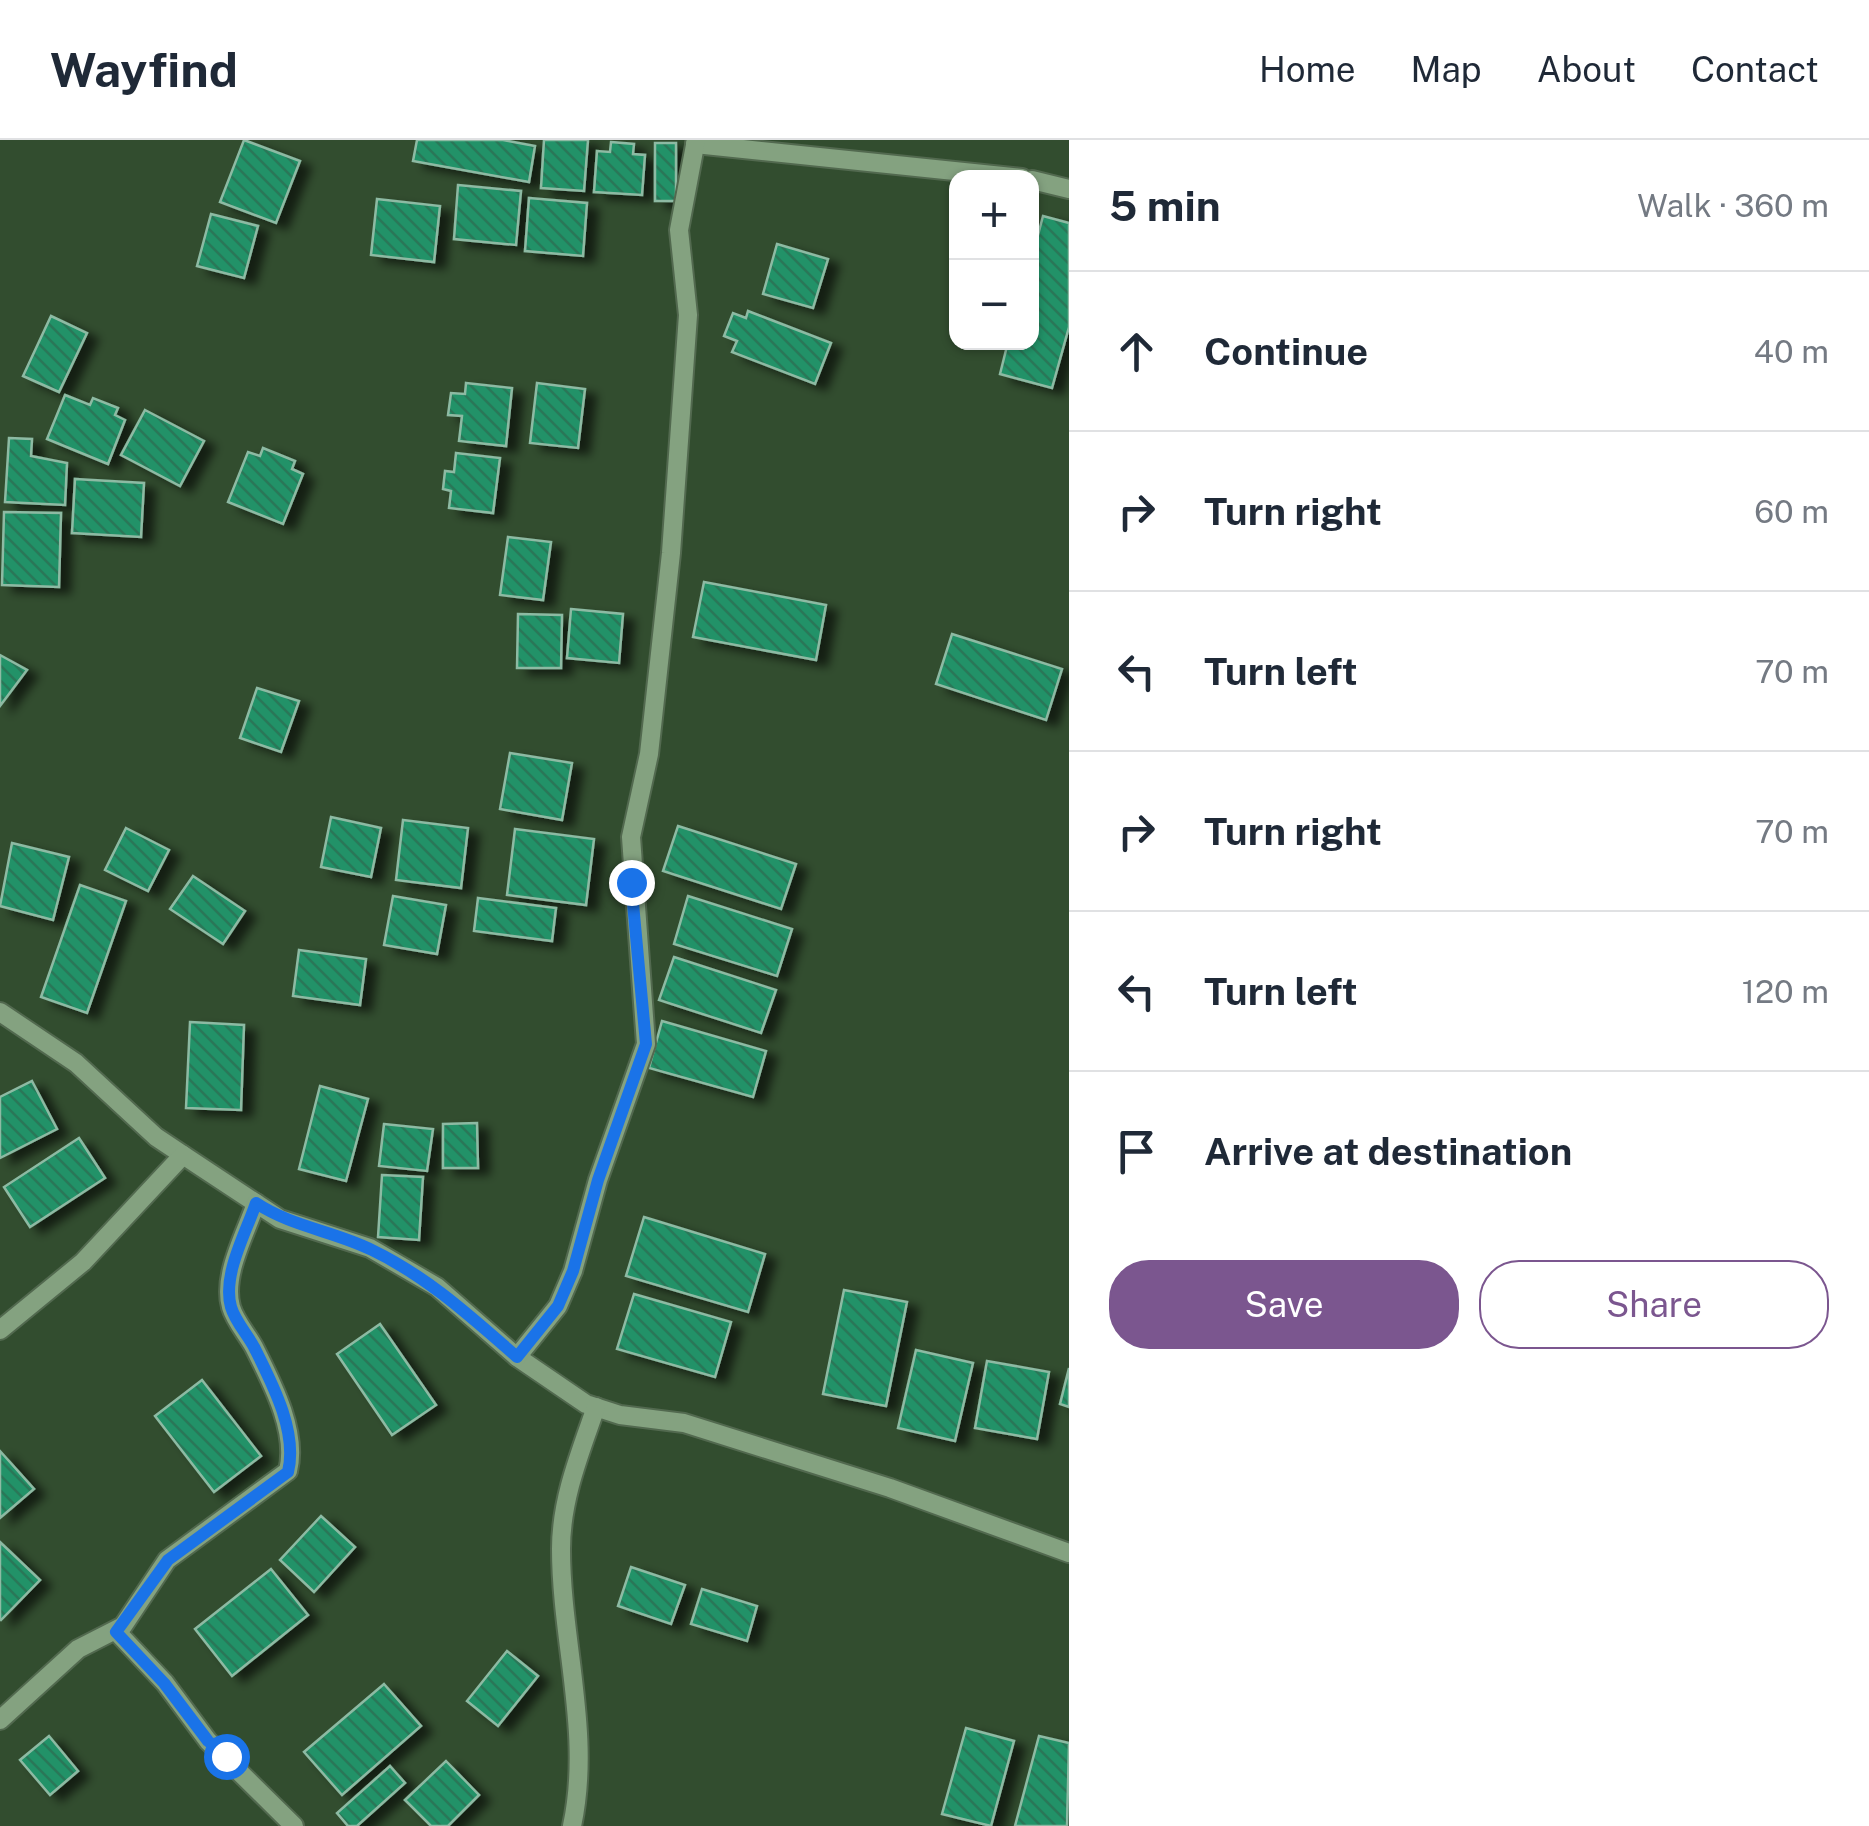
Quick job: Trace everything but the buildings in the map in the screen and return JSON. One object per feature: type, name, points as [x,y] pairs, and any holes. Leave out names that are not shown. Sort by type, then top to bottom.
[{"type":"street","points":[[517,1357],[558,1306],[573,1271],[598,1180],[646,1044],[631,837],[649,754],[671,553],[688,314],[679,230],[695,142],[949,170]]},
{"type":"street","points":[[1039,182],[1069,188]]},
{"type":"street","points":[[0,1012],[76,1064],[156,1136],[183,1155],[280,1219],[370,1248],[437,1287],[517,1357],[596,1407],[702,1428],[890,1488],[1069,1554]]},
{"type":"street","points":[[0,1330],[84,1262],[183,1155]]},
{"type":"street","points":[[0,1720],[78,1648],[116,1632],[168,1560],[288,1472],[292,1456],[288,1430],[255,1350],[231,1306],[231,1274],[256,1203]]},
{"type":"street","points":[[572,1826],[579,1794],[579,1728],[560,1547],[572,1474],[596,1407]]},
{"type":"street","points":[[116,1632],[164,1683],[208,1741],[294,1826]]},
{"type":"route","points":[[226,1756],[208,1741],[164,1683],[116,1632],[168,1560],[288,1472],[292,1456],[288,1430],[255,1350],[231,1306],[231,1274],[256,1203],[280,1219],[370,1248],[437,1287],[517,1357],[558,1306],[573,1271],[598,1180],[646,1044],[631,882]]}]
